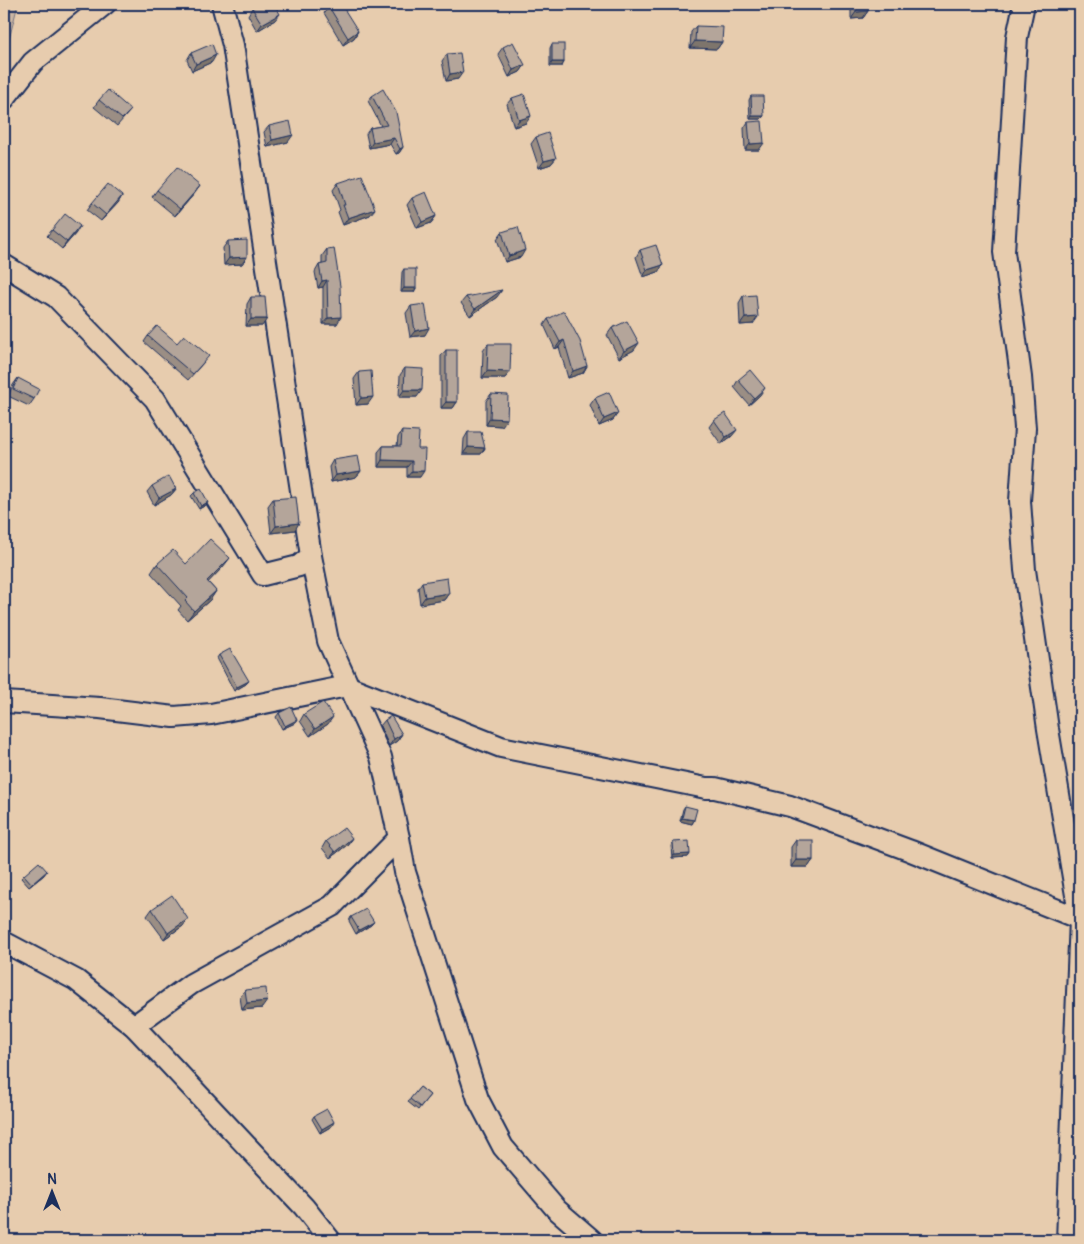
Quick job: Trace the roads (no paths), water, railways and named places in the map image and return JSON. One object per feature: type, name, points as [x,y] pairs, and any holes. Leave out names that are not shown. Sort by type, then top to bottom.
[{"type":"street","points":[[4,98],[33,62],[106,4]]},
{"type":"street","points":[[222,4],[233,44],[311,556],[328,641],[381,757],[400,838],[405,872],[478,1099],[503,1147],[556,1209],[592,1240]]},
{"type":"street","points":[[1024,4],[1016,45],[1004,252],[1021,377],[1025,428],[1020,501],[1025,570],[1048,729],[1080,918],[1066,1240]]},
{"type":"street","points":[[4,264],[56,297],[155,399],[263,575],[299,566],[311,556]]},
{"type":"street","points":[[4,702],[100,708],[174,716],[211,714],[347,686],[501,748],[706,788],[715,788],[790,806],[911,851],[1080,918]]},
{"type":"street","points":[[134,1026],[191,984],[332,906],[400,838]]},
{"type":"street","points":[[4,942],[76,980],[134,1026],[304,1207],[330,1240]]}]
